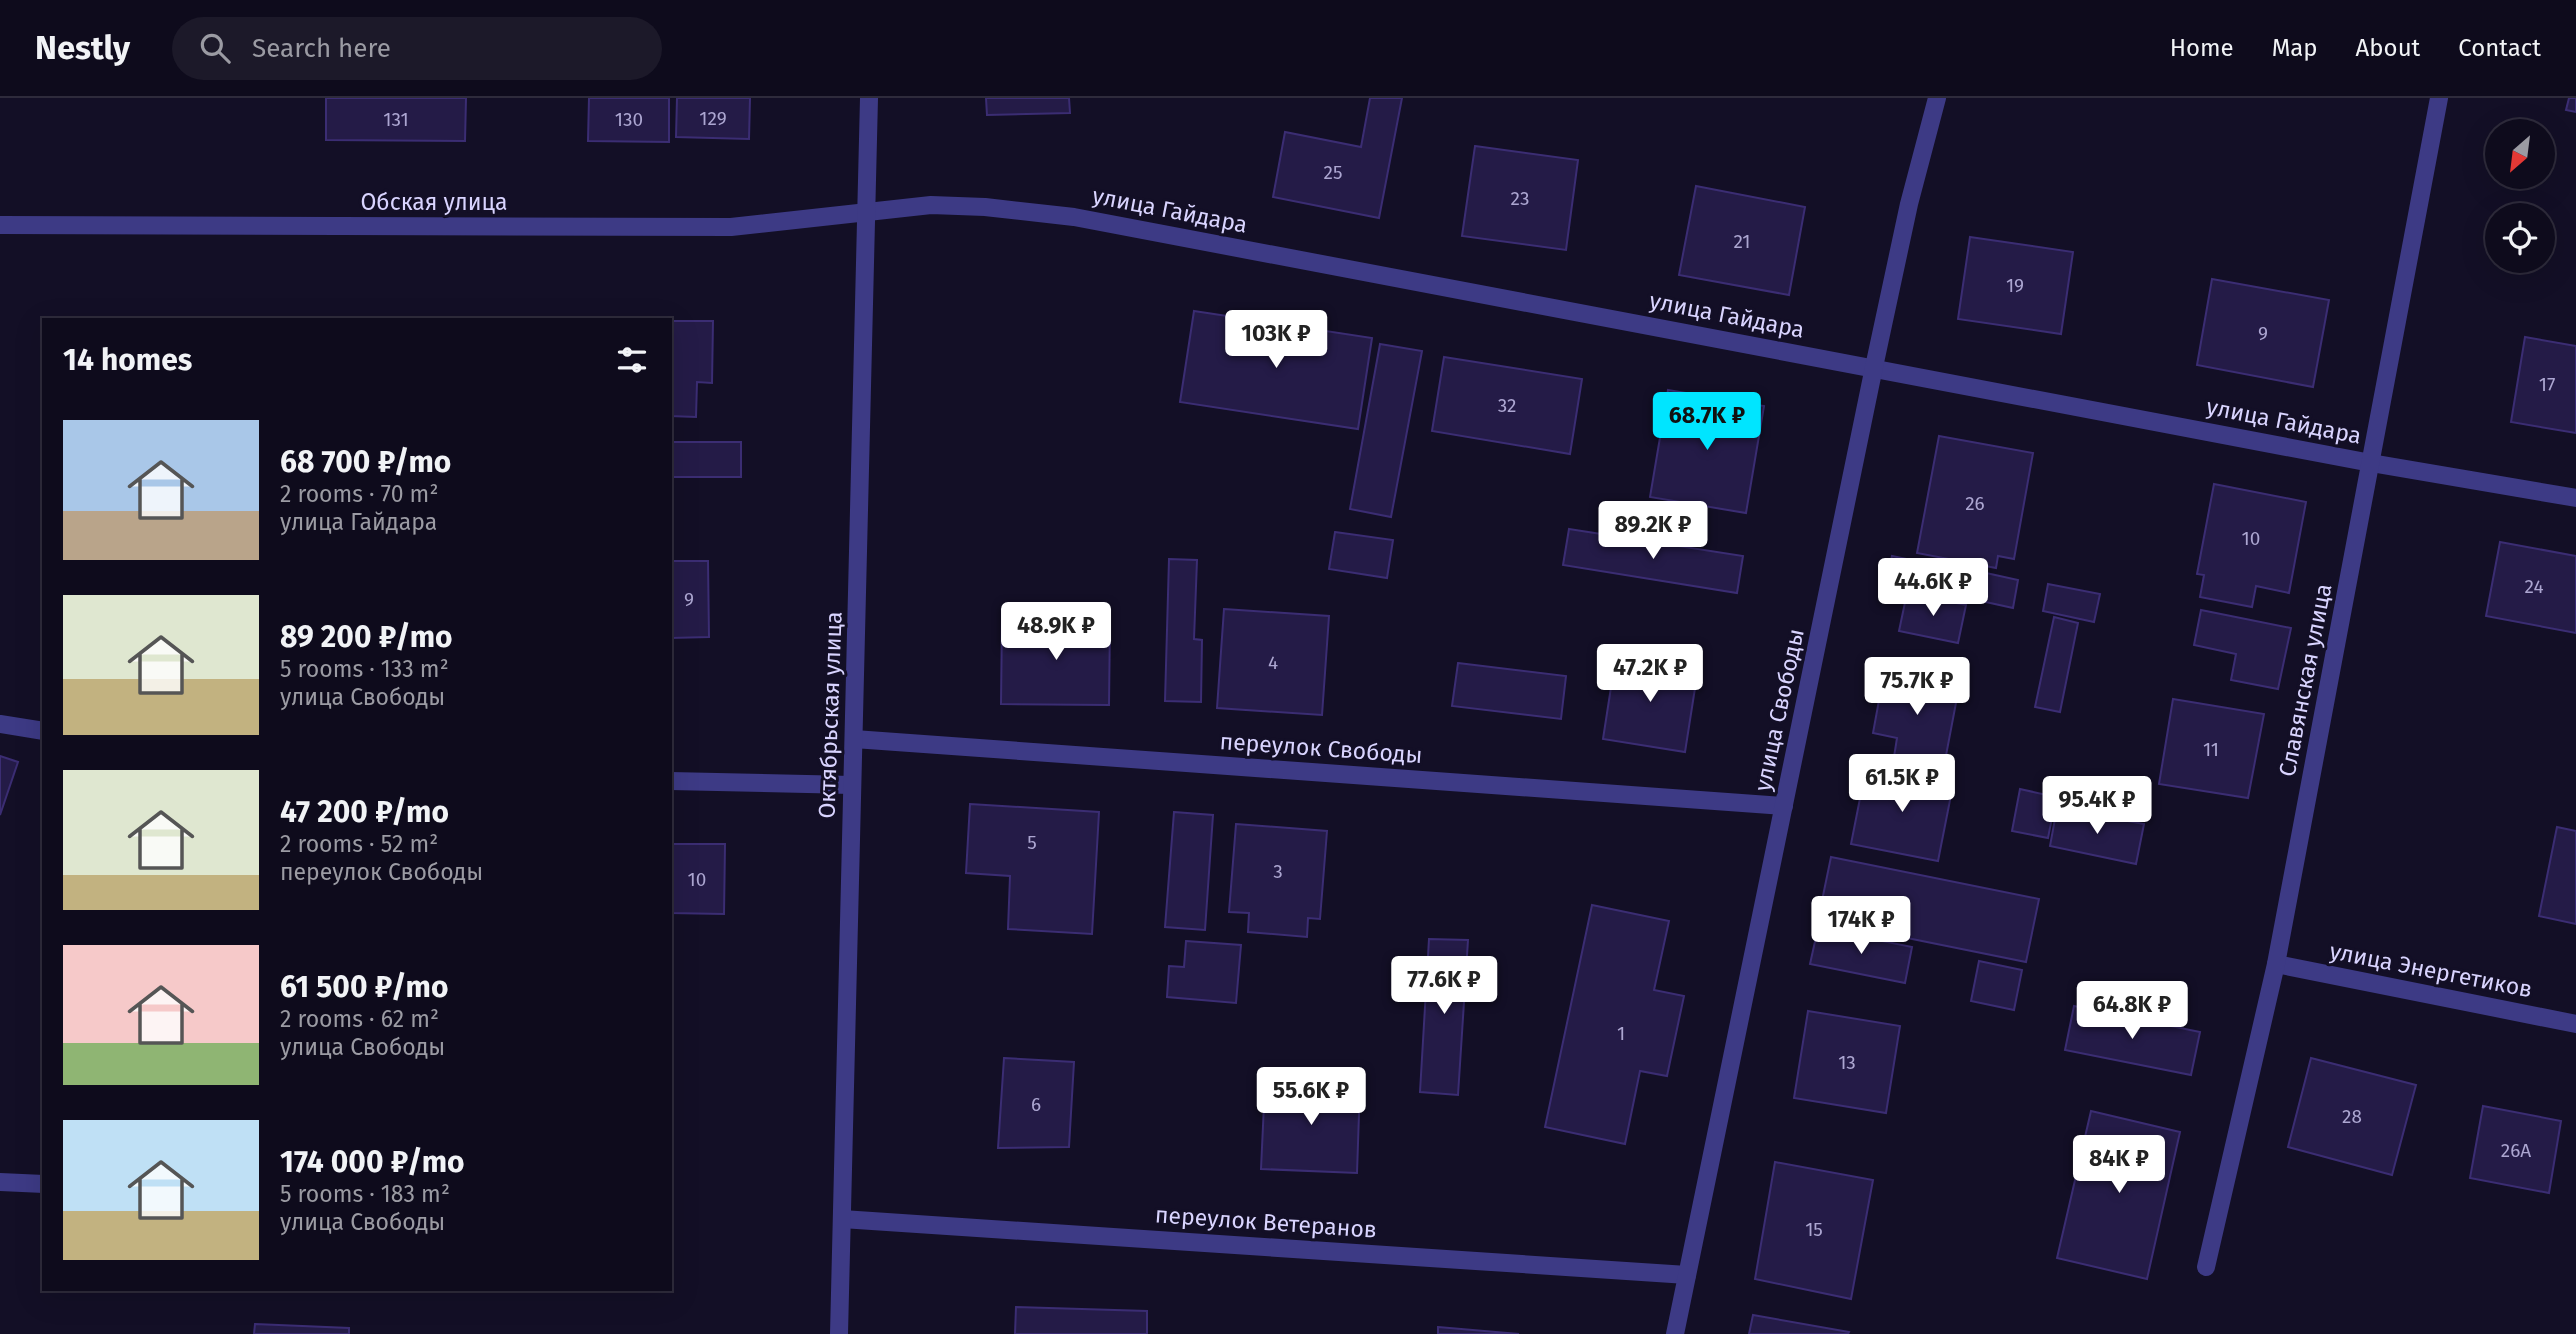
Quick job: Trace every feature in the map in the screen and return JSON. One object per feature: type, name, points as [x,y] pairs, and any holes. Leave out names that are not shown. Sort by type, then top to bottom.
[{"type":"street","name":"Октябрьская улица","points":[[839,1334],[869,98]]},
{"type":"street","name":"улица Свободы","points":[[1675,1334],[1874,367],[1909,204],[1937,98]]},
{"type":"street","name":"Славянская улица","points":[[2206,1267],[2276,964],[2438,98]]},
{"type":"street","name":"улица Гайдара","points":[[866,211],[931,205],[985,206],[1074,216],[2371,463],[2576,498]]},
{"type":"street","name":"Обская улица","points":[[0,225],[731,227],[866,211]]},
{"type":"street","points":[[0,724],[42,731]]},
{"type":"street","name":"переулок Свободы","points":[[854,739],[1784,806]]},
{"type":"street","points":[[672,780],[852,785]]},
{"type":"street","name":"улица Энергетиков","points":[[2276,964],[2576,1024]]},
{"type":"street","points":[[0,1182],[42,1184]]},
{"type":"street","name":"переулок Ветеранов","points":[[842,1219],[1687,1275]]},
{"type":"building","points":[[326,98],[466,98],[465,141],[326,140]]},
{"type":"building","points":[[589,98],[669,98],[669,142],[588,141]]},
{"type":"building","points":[[677,98],[750,98],[749,139],[676,137]]},
{"type":"building","points":[[986,98],[1069,98],[1070,113],[987,115]]},
{"type":"building","points":[[1370,98],[1402,98],[1379,218],[1273,197],[1285,132],[1361,147]]},
{"type":"building","points":[[2569,98],[2576,98],[2576,112],[2566,110]]},
{"type":"building","points":[[1475,146],[1578,160],[1566,250],[1462,236]]},
{"type":"building","points":[[1696,186],[1805,207],[1789,295],[1679,275]]},
{"type":"building","points":[[1970,237],[2073,252],[2061,334],[1958,319]]},
{"type":"building","points":[[2212,279],[2329,300],[2313,387],[2197,365]]},
{"type":"building","points":[[1194,311],[1372,338],[1358,429],[1180,402]]},
{"type":"building","points":[[672,321],[713,321],[712,383],[697,382],[696,417],[672,416]]},
{"type":"building","points":[[2525,337],[2576,346],[2576,433],[2511,422]]},
{"type":"building","points":[[1380,344],[1422,351],[1391,517],[1350,509]]},
{"type":"building","points":[[1444,357],[1582,379],[1570,454],[1432,431]]},
{"type":"building","points":[[1668,390],[1764,406],[1746,513],[1650,497]]},
{"type":"building","points":[[1939,436],[2033,453],[2014,559],[1998,556],[1996,568],[1917,553]]},
{"type":"building","points":[[672,442],[741,442],[741,477],[672,477]]},
{"type":"building","points":[[2214,484],[2306,502],[2289,593],[2256,586],[2252,607],[2200,597],[2204,575],[2197,574]]},
{"type":"building","points":[[1569,529],[1743,556],[1737,593],[1563,565]]},
{"type":"building","points":[[1335,532],[1393,540],[1387,578],[1329,569]]},
{"type":"building","points":[[2500,542],[2576,556],[2576,633],[2486,616]]},
{"type":"building","points":[[1892,556],[1965,571],[1960,597],[1886,582]]},
{"type":"building","points":[[1169,559],[1197,560],[1194,639],[1202,640],[1201,702],[1165,701]]},
{"type":"building","points":[[672,561],[708,561],[709,637],[672,638]]},
{"type":"building","points":[[1968,569],[2018,580],[2013,608],[1963,597]]},
{"type":"building","points":[[2048,584],[2100,594],[2094,622],[2043,611]]},
{"type":"building","points":[[1907,593],[1966,605],[1958,643],[1899,631]]},
{"type":"building","points":[[1224,609],[1329,616],[1322,715],[1217,708]]},
{"type":"building","points":[[2201,610],[2291,628],[2278,689],[2231,680],[2236,654],[2194,645]]},
{"type":"building","points":[[2054,617],[2078,623],[2060,712],[2035,707]]},
{"type":"building","points":[[1002,620],[1110,620],[1109,705],[1001,704]]},
{"type":"building","points":[[1616,655],[1698,669],[1685,752],[1603,739]]},
{"type":"building","points":[[1458,663],[1566,676],[1561,719],[1452,706]]},
{"type":"building","points":[[1884,673],[1959,687],[1944,766],[1894,757],[1897,738],[1873,733]]},
{"type":"building","points":[[2173,699],[2264,714],[2248,798],[2159,784]]},
{"type":"building","points":[[0,756],[18,762],[0,815]]},
{"type":"building","points":[[1866,768],[1953,785],[1938,861],[1851,844]]},
{"type":"building","points":[[2020,789],[2056,797],[2048,838],[2012,831]]},
{"type":"building","points":[[970,804],[1099,812],[1092,934],[1008,929],[1010,876],[966,873]]},
{"type":"building","points":[[2057,808],[2144,824],[2136,864],[2050,846]]},
{"type":"building","points":[[1174,812],[1213,815],[1205,930],[1165,927]]},
{"type":"building","points":[[1236,824],[1327,831],[1320,919],[1308,918],[1307,937],[1248,932],[1249,913],[1229,912]]},
{"type":"building","points":[[2557,827],[2576,831],[2576,924],[2539,916]]},
{"type":"building","points":[[672,844],[725,844],[724,914],[672,913]]},
{"type":"building","points":[[1831,857],[2039,899],[2026,962],[1818,920]]},
{"type":"building","points":[[1592,905],[1669,921],[1654,990],[1684,996],[1667,1076],[1640,1071],[1625,1144],[1545,1127]]},
{"type":"building","points":[[1818,928],[1912,947],[1905,983],[1810,964]]},
{"type":"building","points":[[1429,939],[1468,940],[1458,1095],[1420,1092]]},
{"type":"building","points":[[1186,941],[1241,945],[1236,1003],[1167,997],[1169,966],[1184,967]]},
{"type":"building","points":[[1979,961],[2022,970],[2014,1010],[1971,1001]]},
{"type":"building","points":[[2074,1006],[2200,1032],[2191,1075],[2065,1050]]},
{"type":"building","points":[[1808,1011],[1900,1026],[1886,1113],[1794,1098]]},
{"type":"building","points":[[1004,1058],[1074,1062],[1069,1147],[998,1148]]},
{"type":"building","points":[[2311,1058],[2416,1085],[2392,1175],[2288,1147]]},
{"type":"building","points":[[1265,1083],[1360,1084],[1357,1173],[1261,1169]]},
{"type":"building","points":[[2483,1106],[2561,1121],[2549,1193],[2470,1178]]},
{"type":"building","points":[[2091,1111],[2180,1132],[2147,1279],[2057,1258]]},
{"type":"building","points":[[1775,1162],[1873,1180],[1851,1299],[1755,1279]]},
{"type":"building","points":[[1016,1307],[1147,1311],[1147,1334],[1015,1334]]},
{"type":"building","points":[[1753,1315],[1849,1332],[1749,1334]]},
{"type":"building","points":[[255,1324],[349,1328],[349,1334],[254,1334]]},
{"type":"building","points":[[1438,1327],[1519,1334],[1438,1334]]}]
